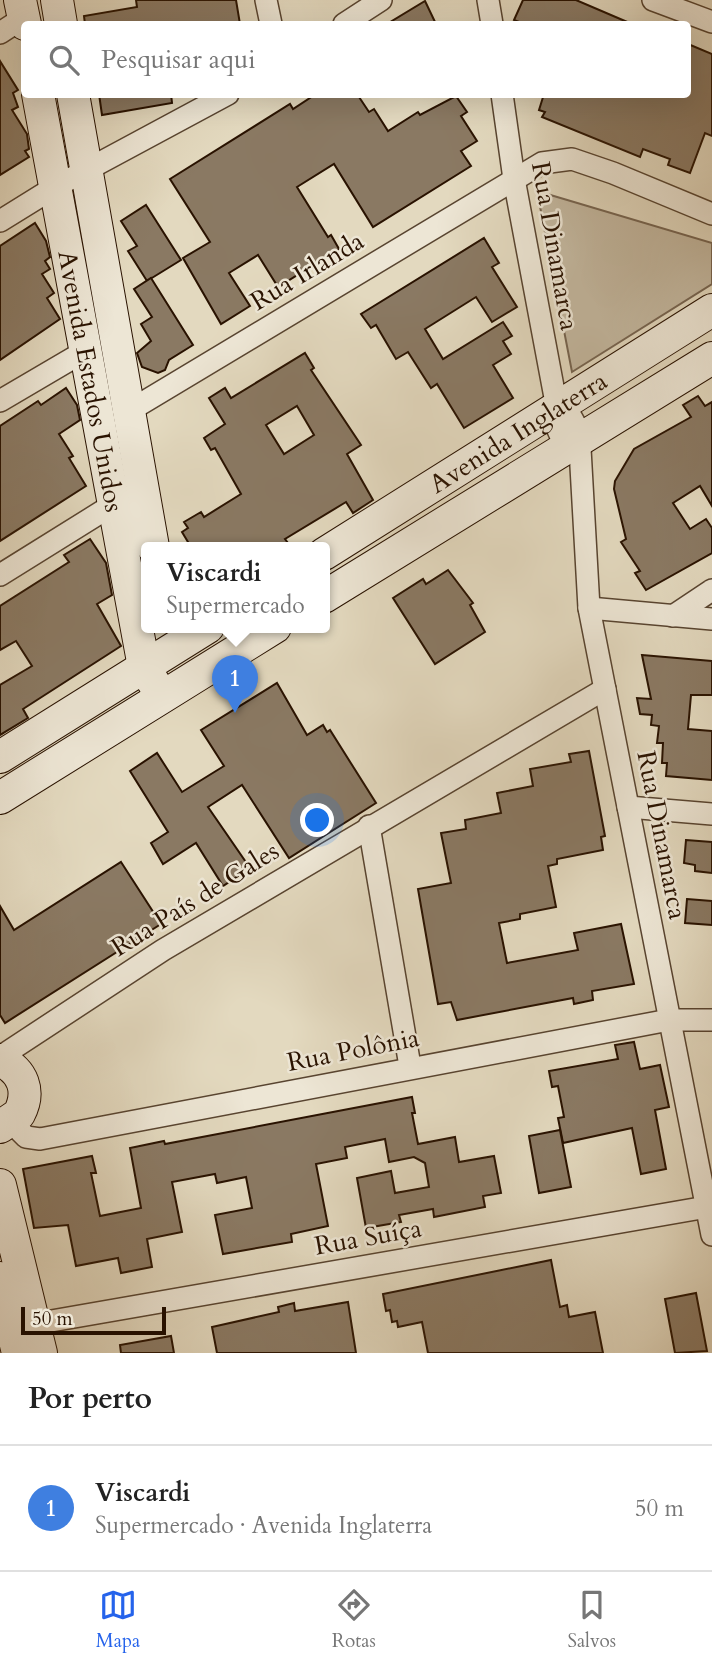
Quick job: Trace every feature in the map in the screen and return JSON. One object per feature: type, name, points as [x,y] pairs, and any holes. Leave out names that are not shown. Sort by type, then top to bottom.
[{"type":"main road","points":[[57,0],[60,21]]},
{"type":"main road","name":"Avenida Estados Unidos","points":[[39,98],[144,667]]},
{"type":"main road","name":"Avenida Estados Unidos","points":[[74,98],[152,542]]},
{"type":"main road","name":"Avenida Inglaterra","points":[[330,550],[712,310]]},
{"type":"main road","name":"Avenida Inglaterra","points":[[330,593],[712,358]]},
{"type":"main road","points":[[0,757],[144,667],[169,638],[187,633]]},
{"type":"main road","points":[[0,798],[265,633]]},
{"type":"main road","points":[[169,638],[190,679]]},
{"type":"main road","points":[[144,667],[162,696]]},
{"type":"main road","points":[[0,1058],[16,1070],[26,1091],[19,1114],[4,1129]]},
{"type":"main road","points":[[0,1185],[38,1338]]},
{"type":"main road","points":[[1,1287],[18,1353]]},
{"type":"street","points":[[266,0],[270,21]]},
{"type":"street","points":[[349,21],[381,0]]},
{"type":"street","points":[[488,0],[492,21]]},
{"type":"street","points":[[653,0],[712,22]]},
{"type":"street","points":[[0,220],[55,187],[221,98]]},
{"type":"street","name":"Rua Dinamarca","points":[[503,98],[514,179],[557,408],[569,413],[579,431],[577,443],[589,608],[669,1020],[709,1206],[712,1235]]},
{"type":"street","name":"Rua Irlanda","points":[[129,411],[542,163],[572,159],[712,214]]},
{"type":"street","points":[[0,401],[85,351]]},
{"type":"street","points":[[0,575],[114,504]]},
{"type":"street","points":[[673,616],[712,590]]},
{"type":"street","points":[[589,608],[712,619]]},
{"type":"street","name":"Rua País de Gales","points":[[0,1058],[163,950],[605,689]]},
{"type":"street","points":[[628,807],[712,814]]},
{"type":"street","points":[[369,826],[410,1066]]},
{"type":"street","name":"Rua Polônia","points":[[4,1129],[40,1139],[410,1066],[669,1020],[712,1020]]},
{"type":"street","name":"Rua Suíça","points":[[38,1338],[709,1206]]},
{"type":"shaded area","points":[[537,191],[712,243],[712,284],[572,372]]},
{"type":"building","points":[[136,0],[236,0],[240,21],[85,21],[84,16],[137,7]]},
{"type":"building","points":[[523,0],[576,0],[625,21],[516,21],[514,20]]},
{"type":"building","points":[[425,1],[435,21],[392,21]]},
{"type":"building","points":[[691,45],[712,54],[712,136],[705,133],[690,173],[668,165],[670,159],[643,149],[640,157],[542,117],[545,112],[539,110],[543,98],[691,98]]},
{"type":"building","points":[[0,61],[18,90],[13,93],[18,107],[12,110],[27,134],[29,149],[25,151],[29,157],[0,175]]},
{"type":"building","points":[[100,98],[171,98],[172,103],[102,115]]},
{"type":"building","points":[[310,98],[360,98],[369,112],[374,109],[388,131],[418,112],[420,115],[452,98],[457,98],[467,112],[461,116],[477,141],[461,151],[471,166],[373,227],[334,164],[297,187],[328,237],[331,235],[339,249],[278,287],[258,255],[229,273],[250,306],[221,324],[183,258],[210,242],[170,179],[290,104],[293,109]]},
{"type":"building","points":[[146,205],[181,260],[147,281],[128,251],[137,246],[121,221]]},
{"type":"building","points":[[35,223],[46,241],[50,257],[45,261],[50,269],[42,274],[54,293],[47,298],[60,319],[0,360],[0,246]]},
{"type":"building","points":[[484,238],[499,263],[492,267],[517,307],[492,322],[476,297],[425,329],[443,359],[503,322],[512,336],[503,341],[511,354],[493,365],[513,398],[464,428],[437,384],[431,388],[408,352],[396,359],[376,325],[371,328],[361,314]]},
{"type":"building","points":[[151,278],[193,345],[169,360],[165,370],[158,373],[142,367],[137,353],[151,341],[141,324],[152,317],[134,289]]},
{"type":"building","points":[[305,353],[314,368],[311,370],[361,445],[347,454],[373,500],[353,513],[346,502],[285,539],[287,542],[188,542],[182,532],[188,528],[184,522],[201,512],[204,517],[241,494],[215,448],[211,450],[204,438],[225,424],[209,398],[225,388],[231,398]],"holes":[[[297,406],[314,435],[284,454],[266,425]]]},
{"type":"building","points":[[66,388],[77,405],[80,420],[59,434],[73,456],[69,458],[86,486],[0,541],[0,426],[38,401],[41,405]]},
{"type":"building","points":[[698,396],[705,406],[712,402],[712,506],[700,486],[673,503],[690,529],[706,519],[712,528],[712,553],[646,590],[635,573],[640,571],[621,542],[626,539],[614,489],[615,481],[634,449],[691,417],[683,405]]},
{"type":"building","points":[[90,539],[106,563],[112,595],[97,604],[121,646],[23,709],[28,718],[0,735],[0,685],[32,666],[16,641],[0,650],[0,606],[69,562],[64,555]]},
{"type":"building","points":[[448,570],[473,603],[470,605],[485,632],[435,664],[393,598],[423,579],[426,584]]},
{"type":"building","points":[[642,655],[712,661],[712,695],[691,695],[688,729],[712,731],[712,780],[666,776],[667,763],[662,763],[663,743],[657,743],[659,726],[651,725],[652,715],[640,714],[637,698],[651,699]]},
{"type":"building","points":[[277,683],[307,735],[323,725],[327,732],[330,730],[376,803],[289,858],[242,785],[208,807],[250,868],[223,886],[196,843],[163,864],[151,843],[168,832],[130,771],[157,753],[182,792],[224,766],[201,730]]},
{"type":"building","points":[[589,751],[605,836],[601,837],[603,850],[557,859],[557,864],[548,866],[556,907],[520,914],[520,919],[499,923],[507,963],[578,950],[574,933],[621,924],[634,984],[592,991],[593,1000],[574,1004],[573,998],[457,1020],[451,1002],[438,1004],[418,889],[451,883],[441,833],[466,829],[465,820],[501,813],[497,793],[533,786],[530,769],[571,762],[569,754]]},
{"type":"building","points":[[686,840],[712,842],[712,873],[695,871],[695,865],[684,863]]},
{"type":"building","points":[[121,862],[161,924],[5,1023],[0,1015],[0,906],[14,930]]},
{"type":"building","points":[[687,899],[712,901],[712,925],[685,923]]},
{"type":"building","points":[[634,1042],[640,1069],[660,1065],[669,1107],[655,1110],[666,1169],[641,1174],[632,1128],[563,1143],[558,1118],[564,1117],[558,1086],[552,1087],[549,1071],[618,1059],[615,1045]]},
{"type":"building","points":[[412,1097],[418,1144],[455,1137],[459,1162],[494,1156],[501,1193],[483,1196],[485,1207],[434,1217],[433,1209],[399,1215],[401,1222],[366,1228],[357,1178],[391,1171],[395,1193],[429,1187],[425,1163],[414,1157],[389,1162],[385,1139],[345,1147],[347,1158],[316,1164],[328,1226],[291,1234],[292,1242],[223,1254],[215,1215],[252,1208],[246,1177],[217,1183],[215,1174],[172,1182],[182,1232],[147,1239],[152,1267],[121,1273],[118,1258],[76,1266],[68,1225],[34,1228],[23,1169],[92,1156],[96,1173],[91,1173],[100,1216],[141,1208],[130,1148],[164,1141],[165,1144]]},
{"type":"building","points":[[560,1130],[571,1187],[539,1193],[529,1136]]},
{"type":"building","points":[[551,1260],[560,1307],[567,1305],[569,1317],[595,1312],[603,1353],[428,1353],[422,1322],[398,1327],[397,1321],[392,1322],[390,1310],[386,1311],[383,1294]]},
{"type":"building","points":[[696,1293],[707,1351],[675,1353],[665,1299]]},
{"type":"building","points":[[348,1302],[356,1353],[217,1353],[212,1327],[279,1312],[278,1307],[294,1303],[295,1311]]},
{"type":"building","points":[[171,1336],[174,1353],[121,1353],[120,1345]]},
{"type":"place","name":"Viscardi","points":[[235,713]]}]
